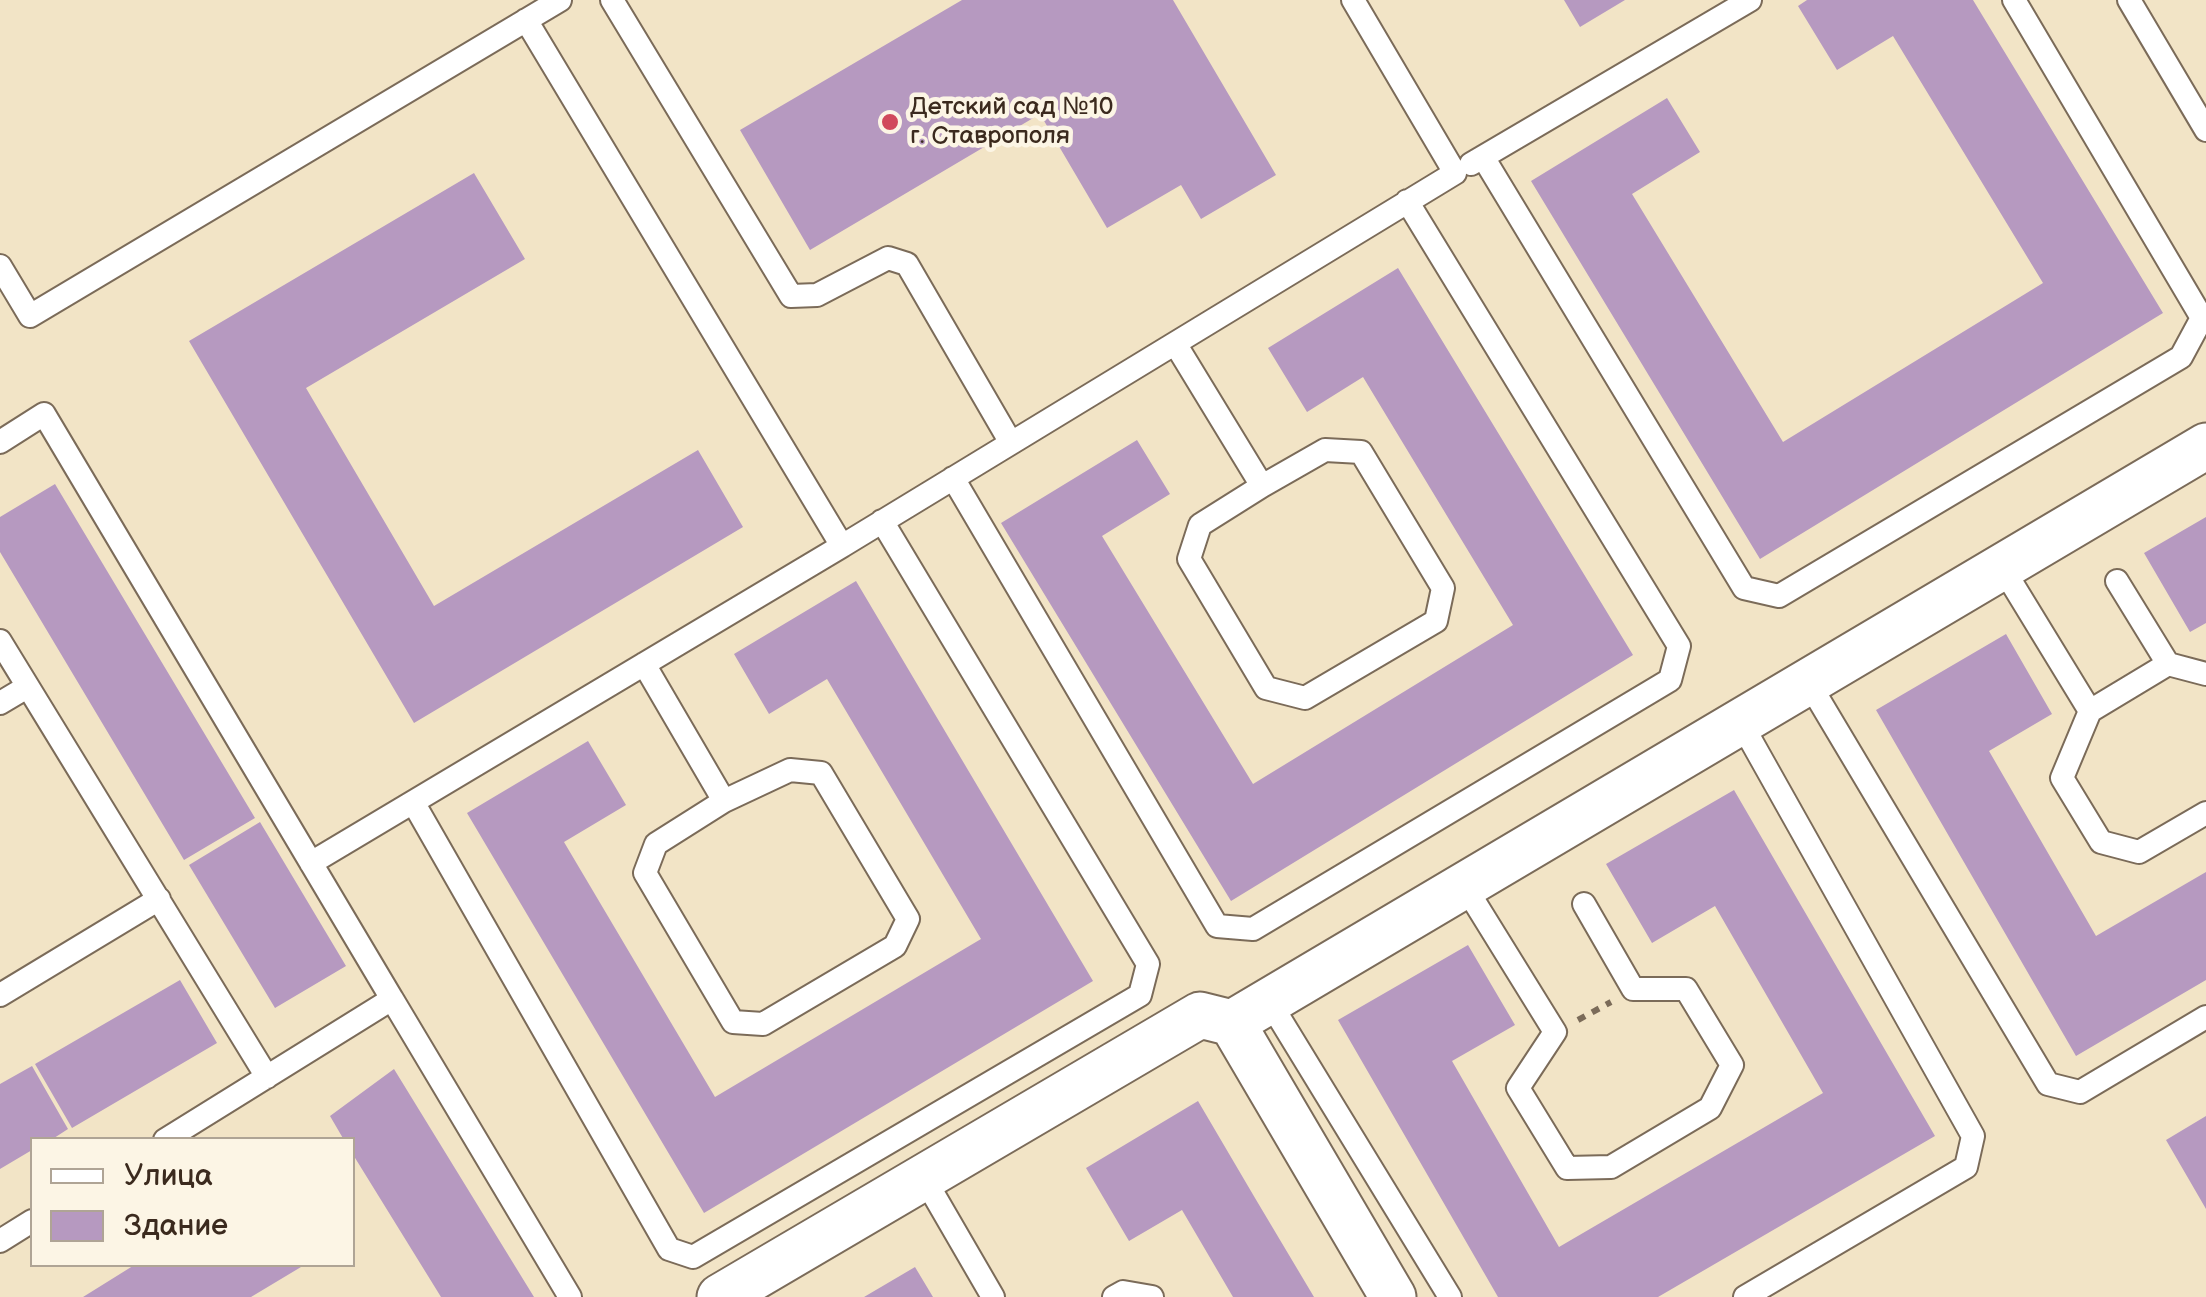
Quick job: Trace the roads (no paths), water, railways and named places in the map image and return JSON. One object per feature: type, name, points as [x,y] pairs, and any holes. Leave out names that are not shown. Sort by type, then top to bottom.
[{"type":"street","points":[[726,1296],[1200,1015],[1251,1012],[2206,446]]},
{"type":"street","points":[[1251,1012],[1393,1297]]},
{"type":"lane","points":[[0,266],[30,316],[560,0]]},
{"type":"lane","points":[[612,0],[791,296],[817,295],[888,258],[907,264],[1012,443]]},
{"type":"lane","points":[[1353,0],[1456,173]]},
{"type":"lane","points":[[311,863],[842,546],[1407,201],[1750,0]]},
{"type":"lane","points":[[1483,157],[1744,588],[1778,596],[2181,357],[2202,318],[2014,0]]},
{"type":"lane","points":[[2128,0],[2206,130]]},
{"type":"lane","points":[[526,20],[842,546]]},
{"type":"lane","points":[[953,478],[1216,926],[1253,928],[1670,680],[1679,646],[1407,201]]},
{"type":"lane","points":[[1176,344],[1262,486]]},
{"type":"lane","points":[[0,442],[44,414],[570,1297]]},
{"type":"lane","points":[[1324,450],[1361,452],[1444,588],[1436,621],[1305,698],[1266,688],[1189,560],[1200,525],[1262,486],[1324,450]]},
{"type":"lane","points":[[413,802],[669,1249],[694,1256],[1140,995],[1148,964],[882,521]]},
{"type":"lane","points":[[2002,566],[2090,711]]},
{"type":"lane","points":[[2116,581],[2168,664],[2206,674]]},
{"type":"lane","points":[[0,642],[267,1077]]},
{"type":"lane","points":[[644,664],[724,801]]},
{"type":"lane","points":[[2168,664],[2090,711],[2062,778],[2101,842],[2139,852],[2206,813]]},
{"type":"lane","points":[[1807,680],[2048,1084],[2080,1092],[2206,1017]]},
{"type":"lane","points":[[0,703],[27,687]]},
{"type":"lane","points":[[1740,720],[1973,1136],[1966,1166],[1745,1297]]},
{"type":"lane","points":[[790,770],[821,773],[908,920],[896,946],[763,1024],[733,1022],[644,873],[656,844],[724,801],[790,770]]},
{"type":"lane","points":[[1464,885],[1556,1032],[1518,1088],[1567,1168],[1612,1167],[1710,1108],[1732,1064],[1686,989],[1634,989],[1584,904]]},
{"type":"lane","points":[[0,995],[159,900]]},
{"type":"lane","points":[[171,1137],[392,999]]},
{"type":"lane","points":[[1251,1012],[1450,1297]]},
{"type":"lane","points":[[924,1178],[993,1297]]},
{"type":"lane","points":[[0,1241],[30,1222]]},
{"type":"lane","points":[[1114,1297],[1123,1292],[1152,1297]]},
{"type":"place","name":"Детский сад №10 г. Ставрополя","points":[[890,122]]}]
